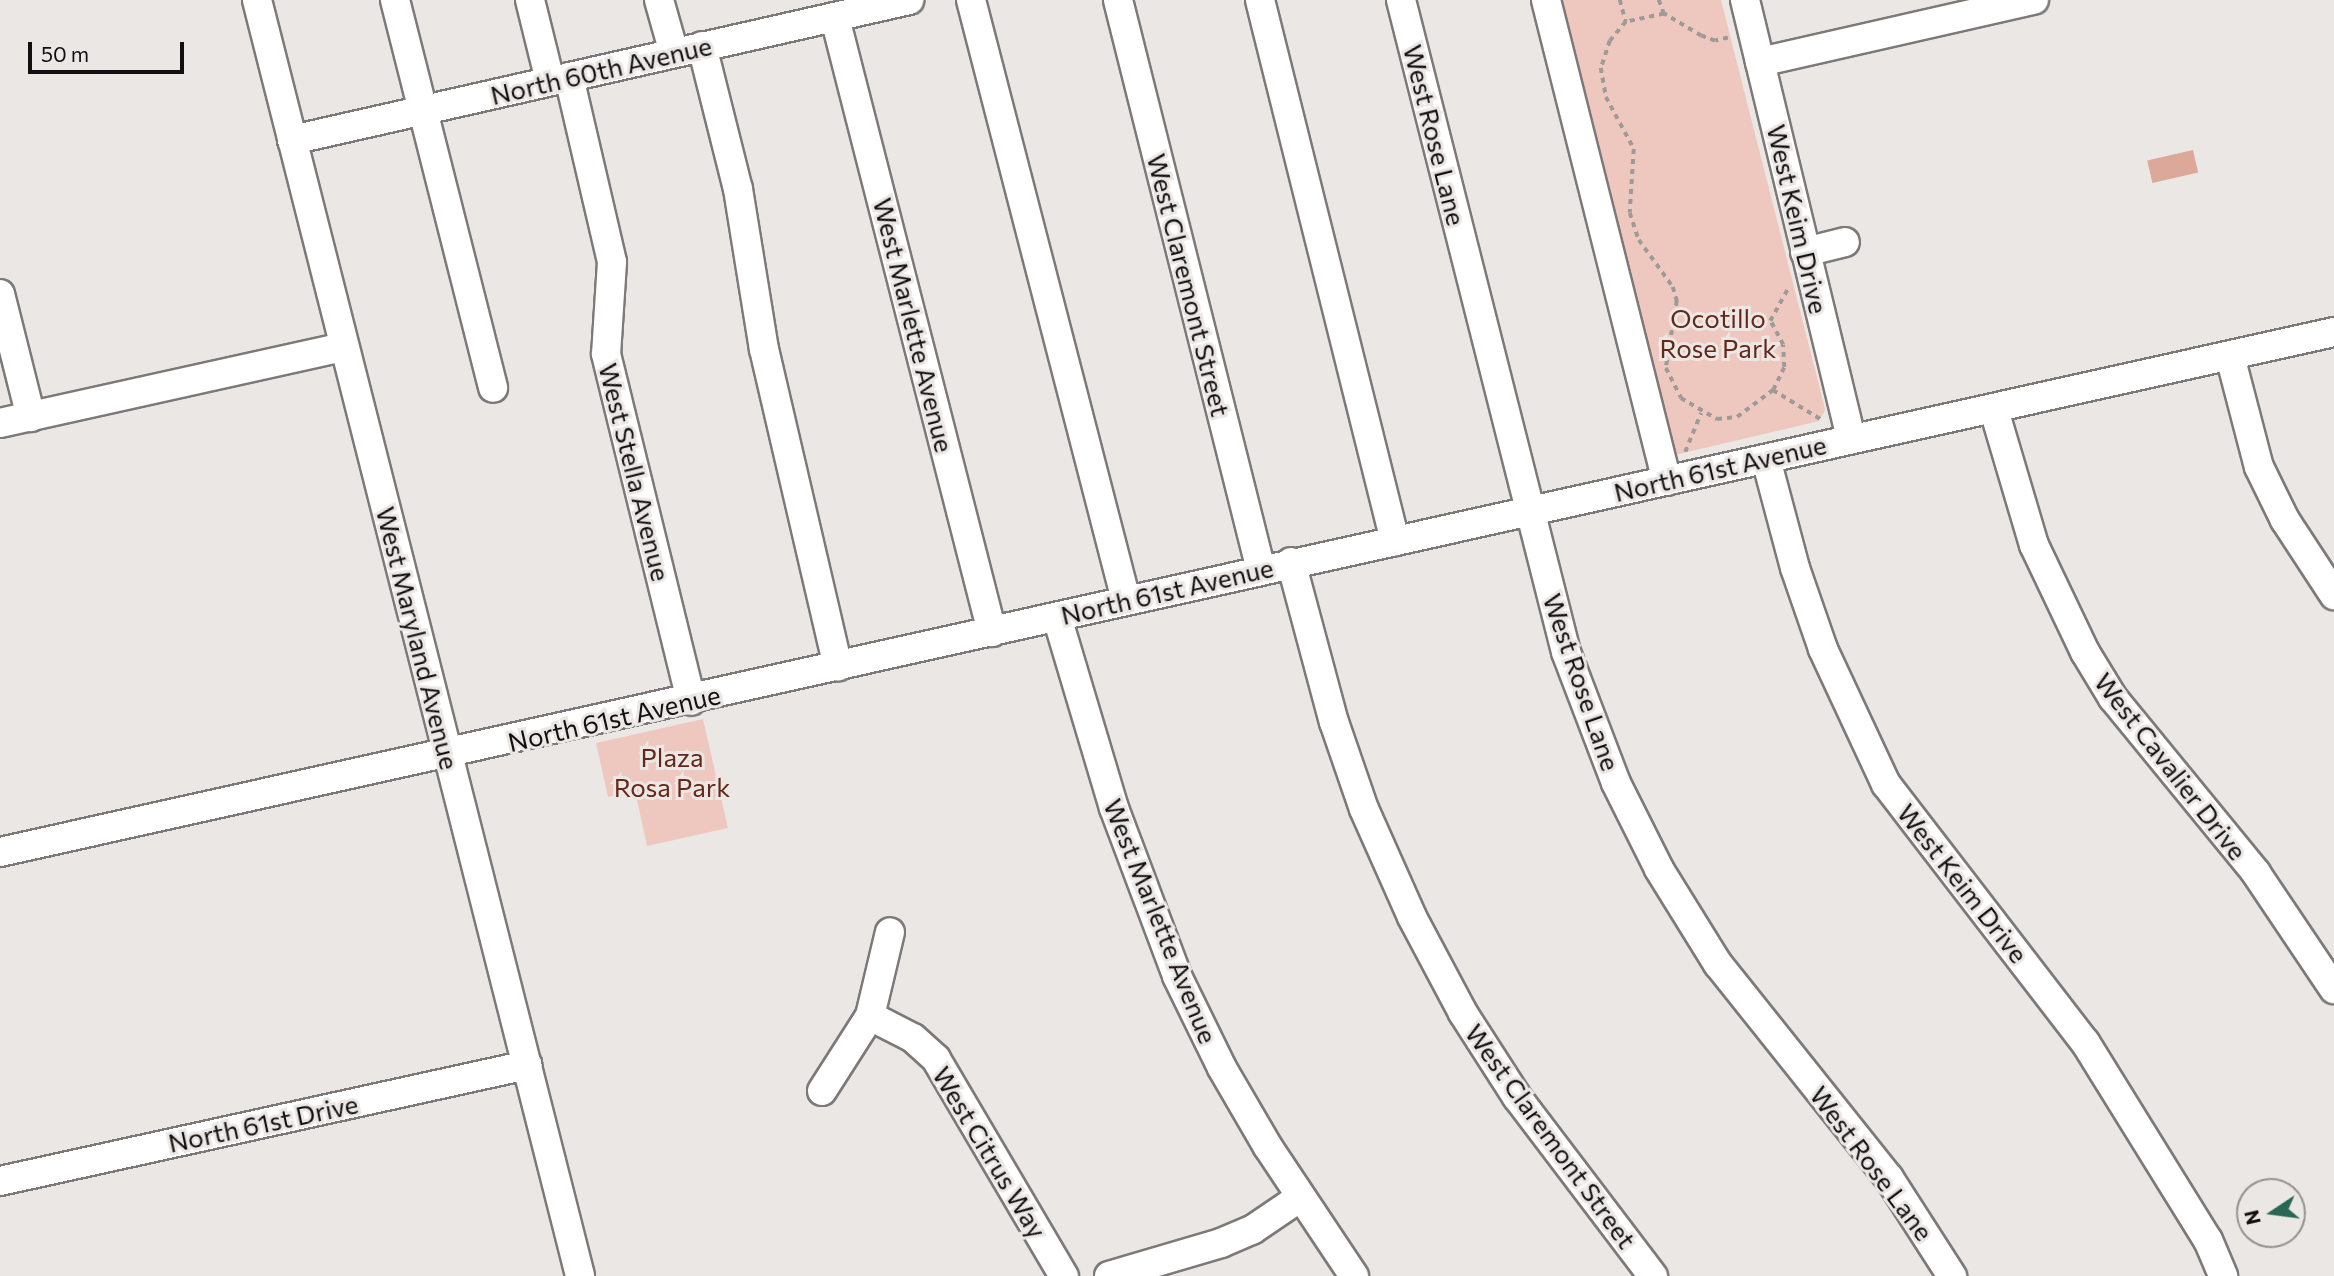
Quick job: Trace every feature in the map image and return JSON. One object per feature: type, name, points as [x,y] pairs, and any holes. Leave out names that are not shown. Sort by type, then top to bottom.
[{"type":"street","name":"West Maryland Avenue","points":[[257,0],[580,1276]]},
{"type":"street","points":[[395,0],[493,388]]},
{"type":"street","name":"West Stella Avenue","points":[[530,0],[560,79],[612,262],[606,354],[691,701]]},
{"type":"street","points":[[659,0],[674,53]]},
{"type":"street","name":"North 60th Avenue","points":[[292,140],[702,46],[794,12],[835,18],[909,0]]},
{"type":"street","points":[[971,0],[1126,600]]},
{"type":"street","name":"West Claremont Street","points":[[1118,0],[1261,570]]},
{"type":"street","points":[[1260,0],[1395,541]]},
{"type":"street","name":"West Rose Lane","points":[[1401,0],[1580,693],[1616,783],[1659,869],[1718,964],[1889,1178],[1952,1276]]},
{"type":"street","points":[[1546,0],[1667,481]]},
{"type":"street","name":"West Keim Drive","points":[[1745,0],[1851,439]]},
{"type":"street","points":[[1760,62],[1923,12],[2034,0]]},
{"type":"street","name":"West Marlette Avenue","points":[[835,18],[992,632]]},
{"type":"street","points":[[702,46],[738,189],[764,349],[838,667]]},
{"type":"street","points":[[1805,252],[1845,242]]},
{"type":"street","points":[[0,293],[31,417]]},
{"type":"street","name":"North 61st Avenue","points":[[0,852],[424,756],[448,756],[1291,562],[1994,410],[2334,332]]},
{"type":"street","points":[[0,424],[344,347]]},
{"type":"street","points":[[2230,356],[2259,467],[2285,520],[2334,595]]},
{"type":"street","name":"West Cavalier Drive","points":[[1994,410],[2034,545],[2085,652],[2113,698],[2262,882],[2334,989]]},
{"type":"street","name":"West Keim Drive","points":[[1766,459],[1795,568],[1823,649],[1886,784],[2085,1042],[2208,1240],[2223,1276]]},
{"type":"street","name":"West Claremont Street","points":[[1291,562],[1334,722],[1364,810],[1412,917],[1463,1013],[1517,1097],[1654,1276]]},
{"type":"street","name":"West Marlette Avenue","points":[[1057,617],[1114,808],[1177,976],[1222,1068],[1299,1198],[1354,1276]]},
{"type":"street","points":[[822,1091],[870,1016],[890,932]]},
{"type":"street","name":"West Citrus Way","points":[[870,1016],[913,1038],[936,1059],[1064,1276]]},
{"type":"street","name":"North 61st Drive","points":[[0,1181],[527,1065]]},
{"type":"street","points":[[1108,1276],[1221,1243],[1252,1230],[1299,1198]]},
{"type":"path","points":[[1620,0],[1626,22]]},
{"type":"path","points":[[1659,0],[1664,14]]},
{"type":"path","points":[[1753,32],[1716,41],[1664,14],[1626,22],[1610,41],[1601,68],[1606,97],[1634,149],[1630,213],[1640,240],[1663,269],[1675,294],[1667,343],[1670,382],[1681,398],[1717,419],[1737,417],[1773,390],[1784,367],[1783,345],[1770,321],[1788,289]]},
{"type":"path","points":[[1773,390],[1851,439]]},
{"type":"green space","name":"Ocotillo Rose Park","points":[[1546,0],[1721,0],[1823,401],[1825,410],[1819,421],[1662,458]]},
{"type":"green space","name":"Plaza Rosa Park","points":[[703,719],[728,828],[647,846],[635,791],[608,797],[596,743]]},
{"type":"shaded area","points":[[2193,150],[2198,172],[2152,183],[2147,161]]}]
